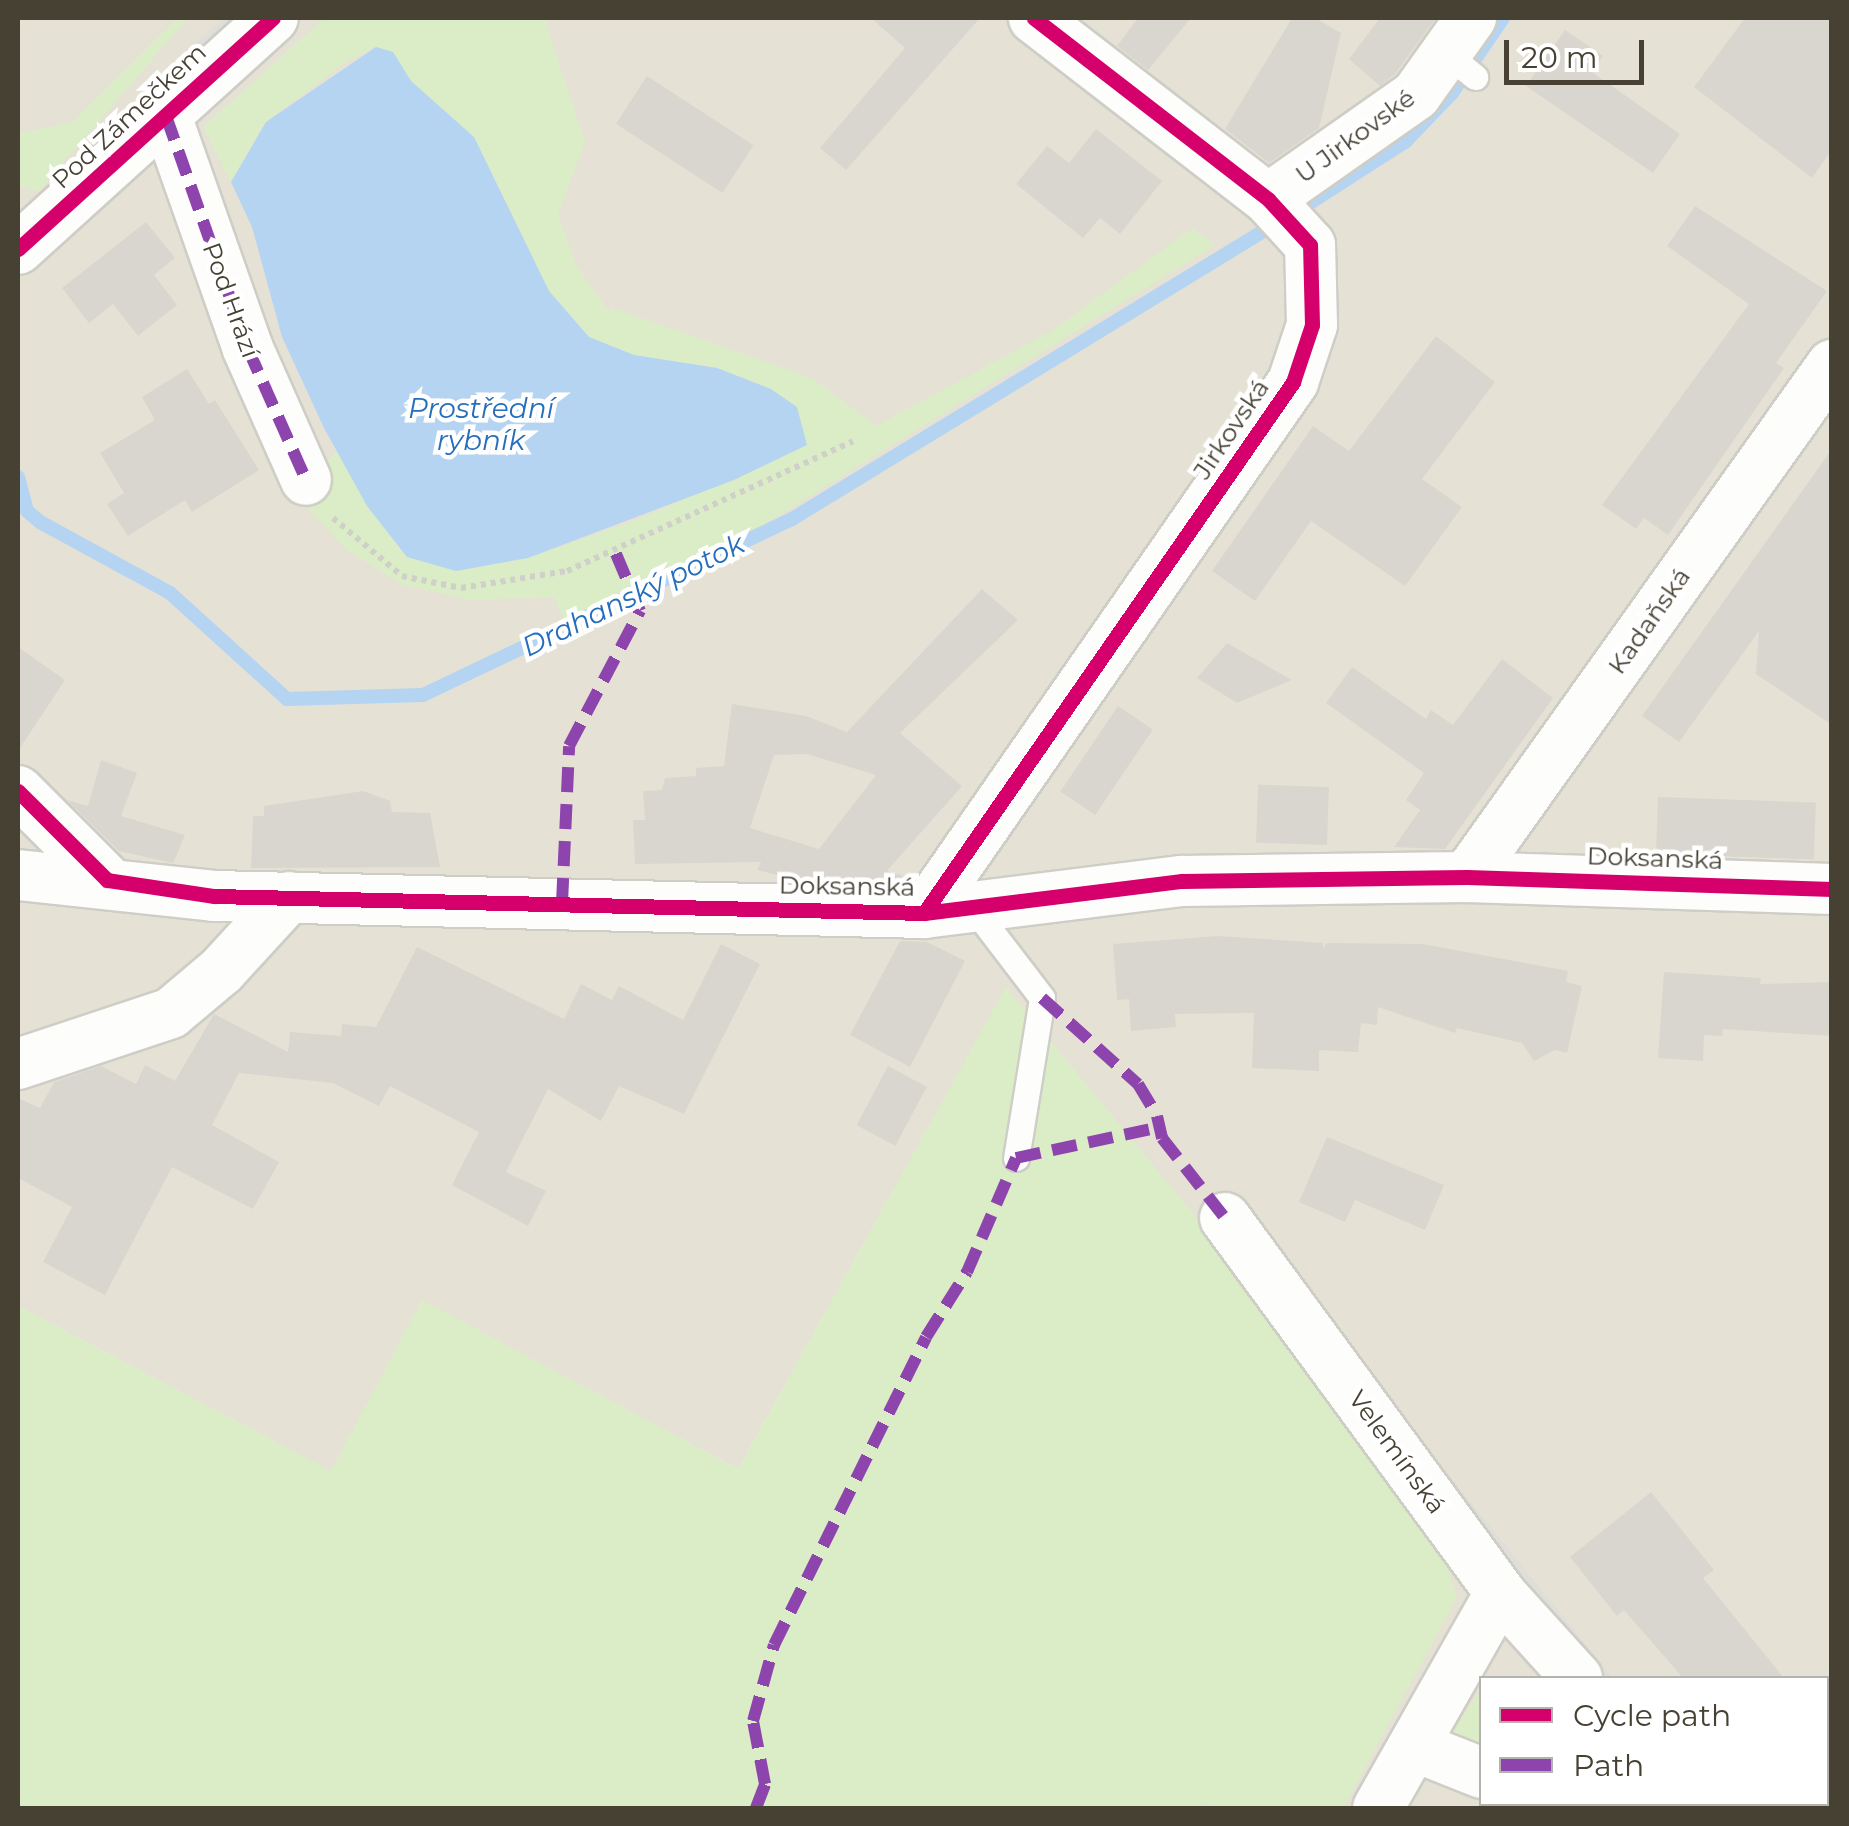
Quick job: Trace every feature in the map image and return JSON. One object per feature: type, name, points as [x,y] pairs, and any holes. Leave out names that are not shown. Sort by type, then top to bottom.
[{"type":"street","name":"Pod Zámečkem","points":[[18,249],[273,18]]},
{"type":"street","name":"Jirkovská","points":[[947,909],[1293,382],[1312,325],[1315,276],[1310,245],[1268,199],[1034,18]]},
{"type":"street","name":"U Jirkovské","points":[[1268,199],[1416,95],[1463,54]]},
{"type":"street","name":"Pod Hrází","points":[[166,116],[248,349],[306,480]]},
{"type":"street","name":"Kadaňská","points":[[1467,878],[1832,365]]},
{"type":"street","points":[[18,791],[107,880]]},
{"type":"street","name":"Doksanská","points":[[18,875],[107,880],[214,896],[947,909],[1182,881],[1467,878],[1832,889]]},
{"type":"street","points":[[18,1064],[171,1013],[222,970],[289,897]]},
{"type":"street","name":"Velemínská","points":[[1225,1218],[1500,1592],[1575,1676]]},
{"type":"street","points":[[1378,1808],[1500,1592]]},
{"type":"street","points":[[1414,1746],[1479,1772]]},
{"type":"lane","points":[[947,909],[1042,998],[1016,1158]]},
{"type":"path","points":[[306,480],[342,532],[402,576],[461,588],[566,571],[853,441]]},
{"type":"shaded area","points":[[18,18],[1831,18],[1831,1808],[1043,1808],[1006,988],[738,1469],[422,1301],[332,1472],[18,1306]]},
{"type":"shaded area","points":[[224,18],[247,18],[162,92],[154,81]]},
{"type":"shaded area","points":[[1439,1463],[1611,1676],[1587,1676],[1424,1475]]},
{"type":"green space","points":[[178,18],[188,18],[39,191],[18,186],[18,134],[72,122]]},
{"type":"green space","points":[[325,18],[550,18],[546,25],[585,142],[558,214],[576,265],[609,312],[611,307],[814,379],[876,426],[1050,332],[1193,228],[1215,245],[758,528],[565,622],[554,597],[472,600],[403,585],[347,550],[293,492],[337,452],[367,506],[407,557],[456,571],[528,558],[644,517],[807,445],[771,389],[717,368],[634,355],[589,337],[549,291],[474,137],[411,81],[393,52],[375,47],[343,64],[266,122],[231,182],[203,127]]},
{"type":"green space","points":[[1006,987],[1421,1490],[1457,1597],[1343,1808],[1217,1808],[1204,1803],[1201,1808],[18,1808],[18,1306],[331,1471],[422,1300],[738,1469]]},
{"type":"green space","points":[[1479,1693],[1479,1746],[1451,1733]]},
{"type":"water","name":"Prostřední rybník","points":[[376,47],[393,52],[411,81],[474,137],[549,291],[589,337],[634,355],[717,368],[771,389],[797,407],[807,445],[734,480],[528,558],[456,571],[407,557],[367,506],[324,428],[282,337],[252,227],[231,182],[266,122]]},
{"type":"building","points":[[871,18],[980,18],[846,170],[820,148],[905,48]]},
{"type":"building","points":[[1138,18],[1191,18],[1148,70],[1117,46]]},
{"type":"building","points":[[1292,18],[1315,18],[1341,33],[1319,128],[1269,163],[1225,129]]},
{"type":"building","points":[[1380,18],[1436,18],[1395,74],[1380,86],[1349,59]]},
{"type":"building","points":[[1745,18],[1832,18],[1832,150],[1812,178],[1694,87]]},
{"type":"building","points":[[1565,30],[1603,56],[1592,72],[1680,134],[1653,173],[1526,86]]},
{"type":"building","points":[[647,76],[754,145],[722,193],[616,124]]},
{"type":"building","points":[[1096,129],[1162,181],[1120,234],[1100,218],[1083,238],[1016,184],[1047,146],[1069,163]]},
{"type":"building","points":[[1695,206],[1827,291],[1776,363],[1784,368],[1668,535],[1644,518],[1636,529],[1602,505],[1749,304],[1667,246]]},
{"type":"building","points":[[146,222],[175,258],[154,275],[177,305],[138,336],[113,304],[89,323],[62,288]]},
{"type":"building","points":[[1436,336],[1495,382],[1422,479],[1462,507],[1405,586],[1311,521],[1255,601],[1212,571],[1313,426],[1349,451]]},
{"type":"building","points":[[187,369],[209,404],[215,400],[259,470],[192,512],[185,500],[128,536],[107,504],[124,493],[100,453],[155,420],[142,397]]},
{"type":"building","points":[[1832,449],[1832,725],[1756,674],[1759,631],[1679,742],[1642,716]]},
{"type":"building","points":[[982,589],[1018,620],[900,733],[962,786],[887,871],[903,876],[901,884],[802,881],[757,870],[761,862],[635,864],[633,820],[645,820],[643,791],[662,790],[665,778],[696,776],[696,768],[724,766],[732,704],[806,716],[847,732]],"holes":[[[807,754],[876,775],[819,849],[750,828],[774,755]]]},
{"type":"building","points":[[1227,643],[1292,680],[1237,703],[1197,678]]},
{"type":"building","points":[[18,647],[65,680],[18,751]]},
{"type":"building","points":[[1502,659],[1553,698],[1445,849],[1394,847],[1420,810],[1406,800],[1424,773],[1326,703],[1352,667],[1426,719],[1431,710],[1453,725]]},
{"type":"building","points":[[1118,706],[1153,729],[1095,815],[1060,791]]},
{"type":"building","points":[[101,760],[137,773],[121,816],[185,835],[173,863],[119,851],[67,800],[88,806]]},
{"type":"building","points":[[1258,785],[1329,787],[1327,845],[1256,842]]},
{"type":"building","points":[[363,791],[390,801],[392,812],[430,813],[440,867],[251,868],[253,816],[264,816],[264,806]]},
{"type":"building","points":[[1658,797],[1816,803],[1814,859],[1656,854]]},
{"type":"building","points":[[1218,936],[1323,943],[1323,949],[1327,943],[1423,944],[1568,971],[1566,982],[1582,986],[1567,1053],[1555,1050],[1534,1061],[1522,1043],[1457,1028],[1455,1033],[1378,1007],[1377,1025],[1361,1023],[1358,1052],[1319,1050],[1319,1071],[1252,1068],[1254,1013],[1175,1014],[1176,1027],[1131,1031],[1129,999],[1117,1000],[1113,944]]},
{"type":"building","points":[[900,941],[927,942],[965,961],[910,1067],[850,1035]]},
{"type":"building","points":[[721,944],[760,964],[684,1114],[619,1086],[601,1121],[548,1089],[506,1172],[546,1191],[528,1226],[452,1185],[479,1132],[390,1086],[379,1106],[333,1083],[239,1073],[212,1125],[279,1162],[253,1209],[172,1167],[105,1295],[43,1262],[72,1207],[18,1178],[18,1098],[40,1108],[54,1082],[101,1066],[136,1084],[145,1065],[175,1081],[214,1014],[288,1052],[290,1032],[341,1036],[342,1024],[376,1027],[417,947],[564,1019],[581,984],[612,1000],[619,986],[683,1020]]},
{"type":"building","points":[[1664,972],[1761,978],[1760,984],[1832,982],[1832,1036],[1723,1029],[1722,1036],[1704,1035],[1703,1061],[1658,1058]]},
{"type":"building","points":[[888,1066],[927,1087],[895,1146],[857,1125]]},
{"type":"building","points":[[1327,1137],[1444,1185],[1425,1230],[1355,1200],[1345,1222],[1299,1202]]},
{"type":"building","points":[[1651,1492],[1714,1570],[1703,1578],[1782,1676],[1681,1676],[1624,1610],[1617,1616],[1570,1557]]},
{"type":"waterway","name":"Drahanský potok","points":[[1308,204],[1406,141],[1452,93],[1503,18]]},
{"type":"waterway","name":"Drahanský potok","points":[[18,477],[27,511],[40,522],[170,593],[287,699],[423,695],[792,519],[1262,232]]},
{"type":"marked path","points":[[166,116],[248,349],[306,480]]},
{"type":"marked path","points":[[562,903],[569,746],[640,611],[614,549]]},
{"type":"marked path","points":[[1042,998],[1138,1084],[1157,1116],[1162,1138],[1225,1218]]},
{"type":"marked path","points":[[756,1808],[765,1784],[753,1721],[774,1645],[926,1337],[967,1272],[1016,1158],[1160,1127]]},
{"type":"cycle path","points":[[18,249],[273,18]]},
{"type":"cycle path","points":[[924,913],[1293,382],[1312,325],[1310,245],[1268,199],[1034,18]]},
{"type":"cycle path","points":[[18,791],[107,880],[214,896],[924,913],[1182,881],[1467,877],[1832,889]]}]
